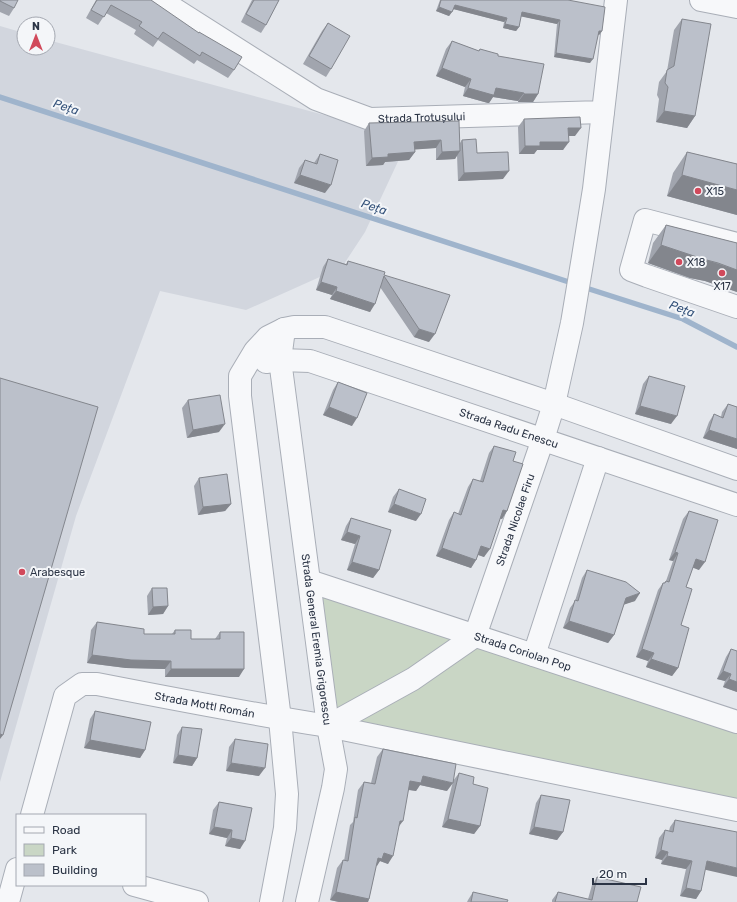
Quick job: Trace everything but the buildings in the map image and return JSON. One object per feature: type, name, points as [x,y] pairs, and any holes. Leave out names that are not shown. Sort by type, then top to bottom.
[{"type":"street","name":"Strada Trotușului","points":[[160,0],[316,99],[370,119],[603,112]]},
{"type":"street","points":[[603,112],[616,0]]},
{"type":"street","points":[[702,0],[737,7]]},
{"type":"street","name":"Strada Nicolae Firu","points":[[476,636],[554,404],[572,323],[594,189],[603,112]]},
{"type":"street","points":[[737,244],[645,220],[631,270],[737,307]]},
{"type":"street","points":[[271,902],[285,828],[287,794],[280,719],[240,396],[240,376],[255,351],[268,337],[292,328],[325,327],[554,404],[737,469]]},
{"type":"street","name":"Strada General Eremia Grigorescu","points":[[292,328],[285,364],[309,581],[328,726],[336,769],[307,902]]},
{"type":"street","name":"Strada Radu Enescu","points":[[247,365],[285,364],[310,361],[737,506]]},
{"type":"street","points":[[534,655],[598,458]]},
{"type":"street","name":"Strada Coriolan Pop","points":[[309,581],[737,722]]},
{"type":"street","points":[[328,726],[413,679],[476,636]]},
{"type":"street","name":"Strada Mottl Román","points":[[32,814],[65,696],[82,684],[97,684],[280,719],[328,726]]},
{"type":"street","points":[[328,726],[737,810]]},
{"type":"street","points":[[8,902],[16,873]]},
{"type":"street","points":[[138,886],[197,902]]},
{"type":"shaded area","points":[[0,26],[16,31],[16,56],[56,56],[56,42],[409,138],[365,232],[342,267],[246,310],[160,291],[76,516],[0,782]]},
{"type":"green space","points":[[309,581],[737,722],[737,810],[328,726]]},
{"type":"waterway","name":"Peța","points":[[0,97],[575,284]]},
{"type":"waterway","name":"Peța","points":[[583,287],[683,319],[737,347]]},
{"type":"place","name":"X15","points":[[698,191]]},
{"type":"place","name":"X18","points":[[679,262]]},
{"type":"place","name":"X17","points":[[722,273]]},
{"type":"place","name":"Arabesque","points":[[22,572]]}]
